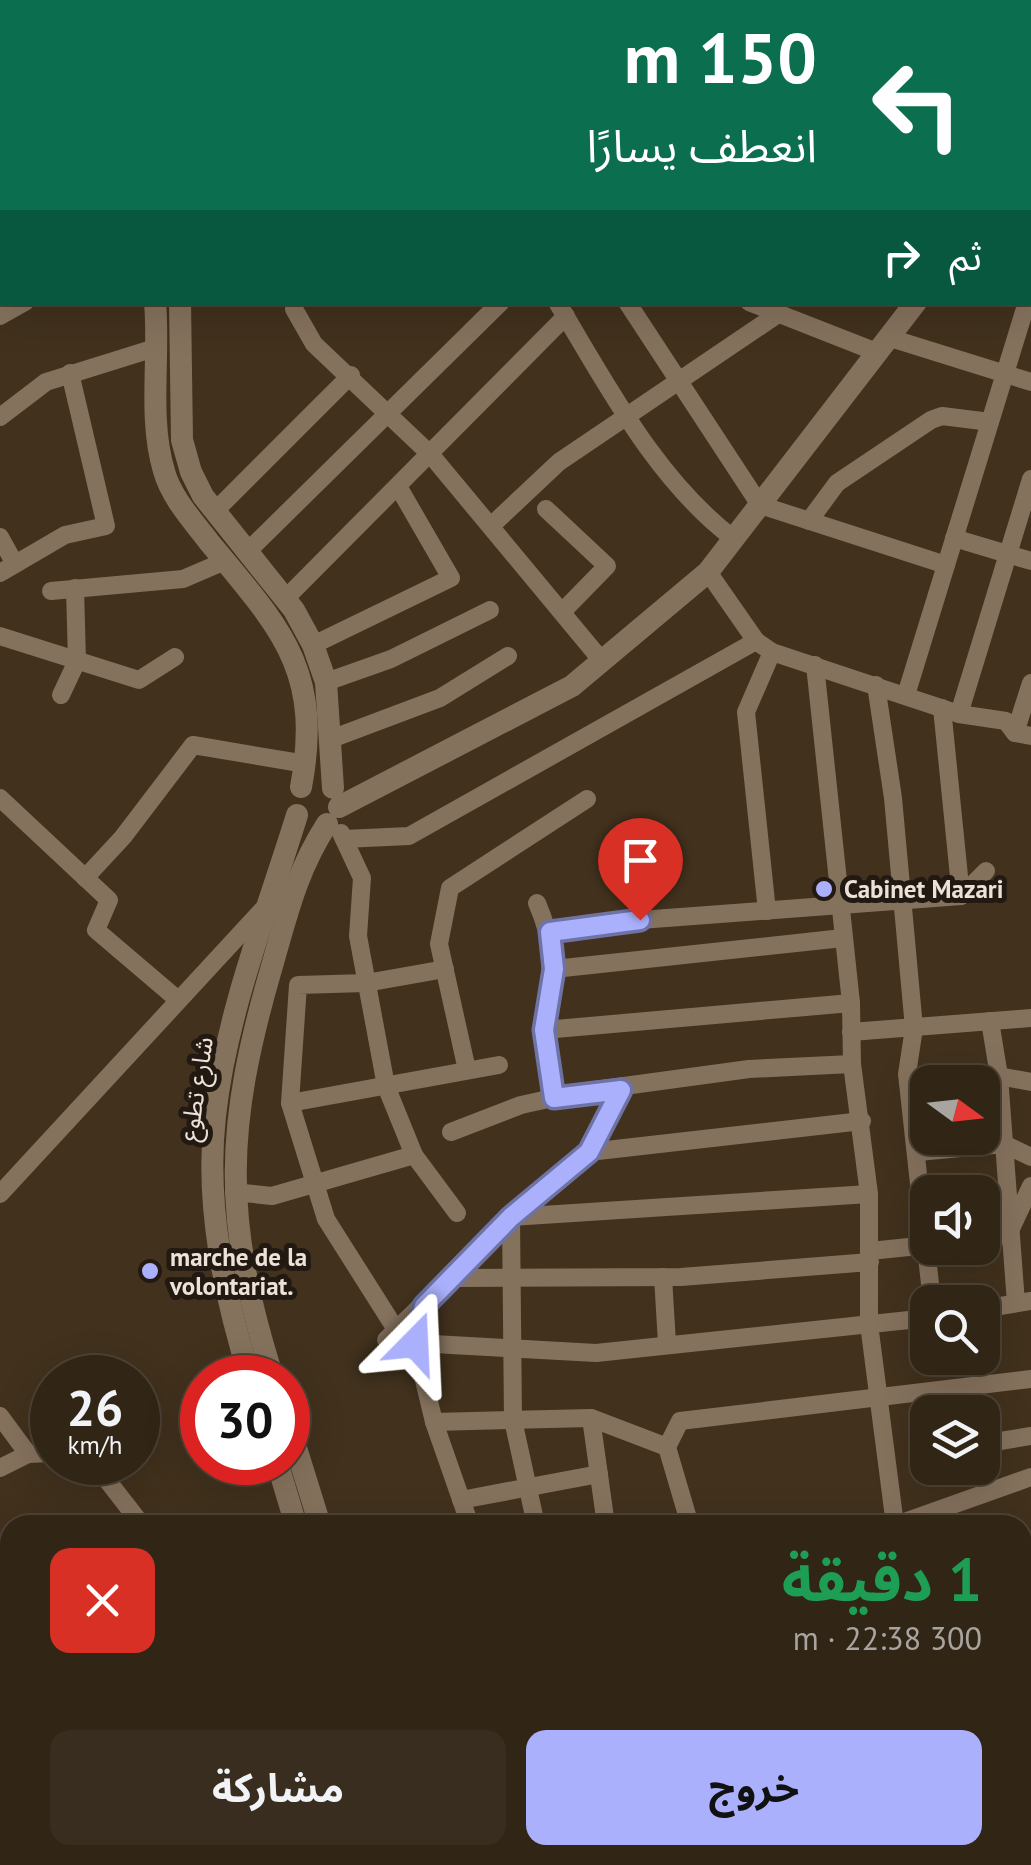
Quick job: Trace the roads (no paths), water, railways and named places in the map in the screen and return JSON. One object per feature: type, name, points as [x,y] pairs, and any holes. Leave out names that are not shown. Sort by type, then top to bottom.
[{"type":"main road","points":[[155,305],[158,429],[164,473],[188,516],[284,600],[313,645],[326,682],[335,816],[301,864],[252,1034],[239,1100],[234,1192],[244,1274],[267,1355]]},
{"type":"main road","points":[[180,305],[182,440],[191,472],[236,556]]},
{"type":"main road","points":[[297,815],[307,824],[335,816],[572,686],[708,572],[914,305]]},
{"type":"main road","name":"شارع تطوع","points":[[236,556],[297,663],[307,704],[304,776],[294,800],[297,815],[237,1009],[215,1115],[218,1235],[229,1311],[243,1355]]},
{"type":"main road","points":[[304,776],[314,781],[335,816]]},
{"type":"main road","points":[[284,1485],[293,1515]]},
{"type":"main road","points":[[308,1485],[317,1515]]},
{"type":"street","points":[[51,591],[183,578],[236,556],[498,305]]},
{"type":"street","points":[[629,305],[760,505],[946,564]]},
{"type":"street","points":[[756,305],[883,345],[1031,382]]},
{"type":"street","points":[[906,695],[1025,305]]},
{"type":"street","points":[[294,309],[314,344],[432,455],[602,660]]},
{"type":"street","points":[[284,600],[432,455],[562,309],[668,477],[700,513],[734,539]]},
{"type":"street","points":[[492,525],[559,462],[778,314]]},
{"type":"street","points":[[0,417],[46,382],[158,347]]},
{"type":"street","points":[[0,537],[8,569],[65,535],[106,526],[70,374]]},
{"type":"street","points":[[215,512],[351,375]]},
{"type":"street","points":[[810,520],[837,483],[931,420],[942,416],[990,422]]},
{"type":"street","points":[[961,896],[951,710],[1031,479]]},
{"type":"street","points":[[313,645],[451,578],[399,488]]},
{"type":"street","points":[[546,508],[607,566],[563,611]]},
{"type":"street","points":[[954,538],[1031,561]]},
{"type":"street","points":[[708,572],[756,641],[772,652],[951,710],[1006,720],[1023,734]]},
{"type":"street","points":[[61,695],[77,660],[75,588]]},
{"type":"street","points":[[326,682],[391,660],[490,610]]},
{"type":"street","points":[[0,636],[139,680],[175,656]]},
{"type":"street","points":[[335,816],[408,836],[756,641]]},
{"type":"street","points":[[767,910],[746,712],[772,652]]},
{"type":"street","points":[[331,739],[440,698],[508,656]]},
{"type":"street","points":[[815,666],[842,905],[852,1064],[869,1194],[869,1324],[894,1515]]},
{"type":"street","points":[[1023,734],[1031,683]]},
{"type":"street","points":[[876,685],[914,1028],[907,1074],[910,1095]]},
{"type":"street","points":[[85,878],[122,838],[194,745],[304,776]]},
{"type":"street","points":[[0,798],[109,900],[96,930],[177,999]]},
{"type":"street","points":[[468,1070],[439,944],[450,888],[588,799]]},
{"type":"street","points":[[335,816],[362,878],[358,936],[386,1086],[414,1155],[457,1213]]},
{"type":"street","points":[[550,932],[961,896],[986,872]]},
{"type":"street","points":[[0,1194],[270,902]]},
{"type":"street","points":[[537,903],[550,932],[554,969],[544,1030],[554,1098]]},
{"type":"street","points":[[554,969],[843,938]]},
{"type":"street","points":[[444,970],[366,983],[298,986],[290,1103],[318,1183],[326,1220],[390,1334],[415,1343],[596,1353],[910,1320]]},
{"type":"street","points":[[544,1030],[851,1003]]},
{"type":"street","points":[[851,1032],[1031,1018]]},
{"type":"street","points":[[990,1020],[997,1065]]},
{"type":"street","points":[[451,1132],[521,1105],[554,1098],[749,1069],[852,1064]]},
{"type":"street","points":[[290,1103],[498,1065]]},
{"type":"street","points":[[1000,1076],[1031,1082]]},
{"type":"street","points":[[390,1334],[454,1278],[511,1217],[589,1152],[621,1090]]},
{"type":"street","points":[[1000,1090],[1008,1236],[1023,1302]]},
{"type":"street","points":[[589,1152],[862,1121]]},
{"type":"street","points":[[1000,1144],[1031,1157]]},
{"type":"street","points":[[234,1192],[272,1196],[414,1155]]},
{"type":"street","points":[[1008,1236],[1031,1186]]},
{"type":"street","points":[[511,1217],[869,1194]]},
{"type":"street","points":[[511,1217],[513,1420],[534,1515]]},
{"type":"street","points":[[1000,1237],[1008,1236]]},
{"type":"street","points":[[454,1278],[662,1277],[870,1256],[910,1248]]},
{"type":"street","points":[[662,1277],[667,1343]]},
{"type":"street","points":[[424,1306],[415,1343],[434,1422],[466,1515]]},
{"type":"street","points":[[687,1515],[667,1447],[680,1421],[1031,1378]]},
{"type":"street","points":[[0,1416],[28,1454],[0,1468]]},
{"type":"street","points":[[434,1422],[591,1418],[667,1447]]},
{"type":"street","points":[[591,1418],[604,1515]]},
{"type":"street","points":[[1000,1441],[1031,1436]]},
{"type":"street","points":[[460,1500],[598,1474]]},
{"type":"street","points":[[924,1515],[1031,1477]]},
{"type":"street","points":[[111,1485],[134,1515]]},
{"type":"place","name":"Cabinet Mazari","points":[[824,889]]},
{"type":"place","name":"marche de la volontariat.","points":[[150,1271]]}]
